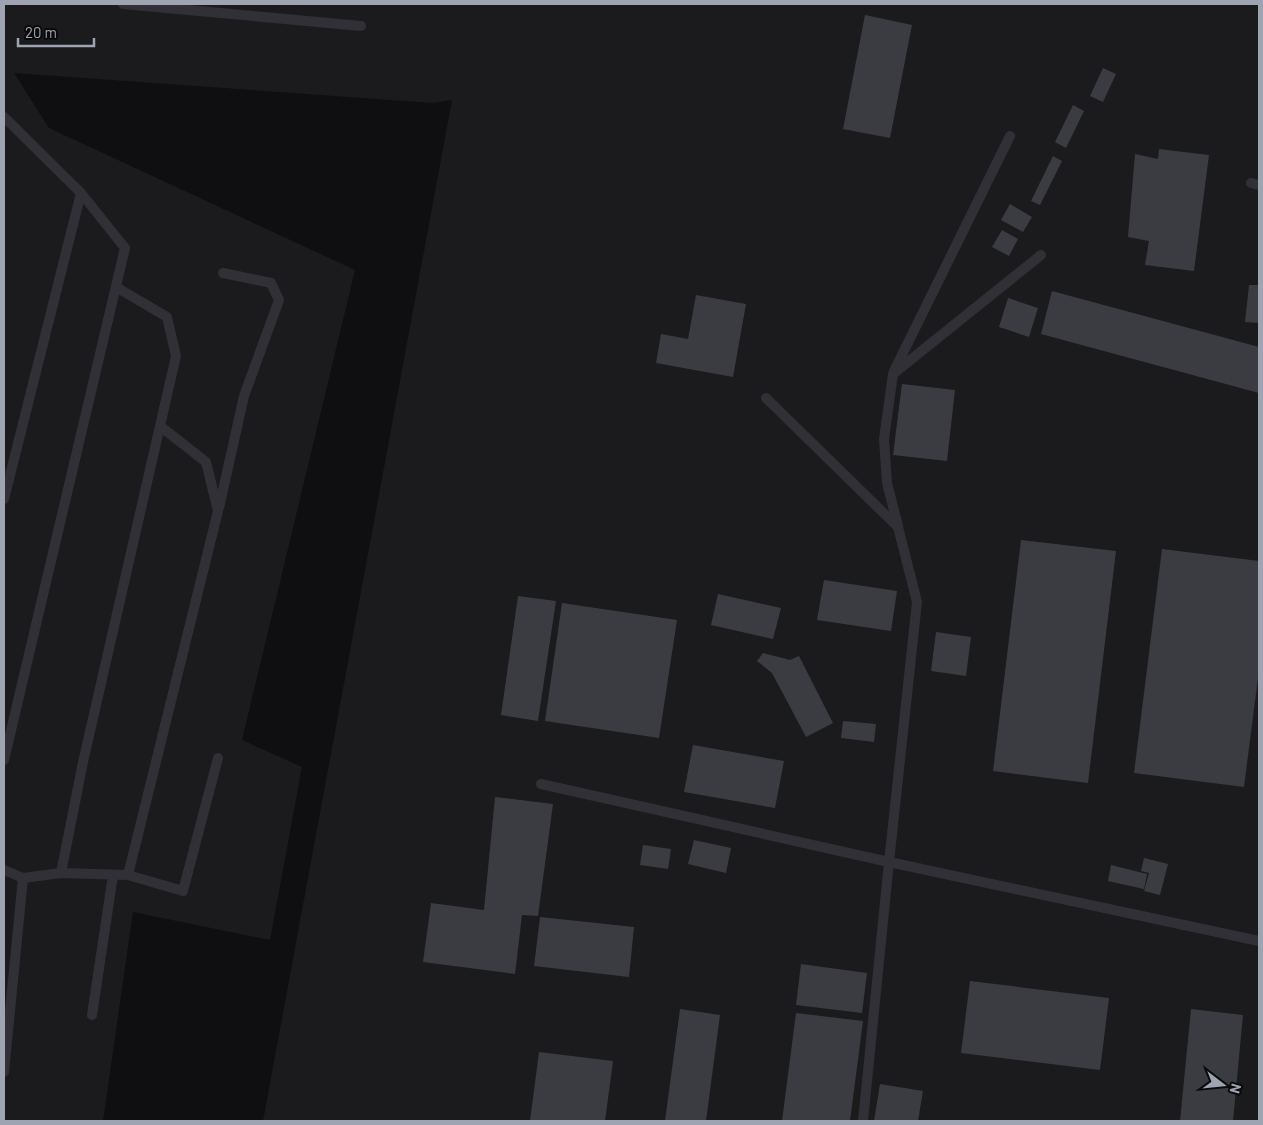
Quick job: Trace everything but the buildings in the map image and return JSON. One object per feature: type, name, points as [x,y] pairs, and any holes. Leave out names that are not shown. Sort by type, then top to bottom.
[{"type":"lane","points":[[123,4],[361,26]]},
{"type":"lane","points":[[4,116],[81,193],[125,248],[4,760]]},
{"type":"lane","points":[[863,1121],[917,602],[887,483],[884,440],[893,374],[1010,136]]},
{"type":"lane","points":[[4,499],[81,193]]},
{"type":"lane","points":[[893,374],[1041,255]]},
{"type":"lane","points":[[128,875],[218,511],[244,396],[279,300],[271,283],[223,273]]},
{"type":"lane","points":[[61,873],[83,762],[176,356],[168,317],[116,287]]},
{"type":"lane","points":[[766,398],[898,526]]},
{"type":"lane","points":[[160,426],[206,462],[218,511]]},
{"type":"lane","points":[[4,870],[23,878],[61,873],[128,875],[183,891],[218,758]]},
{"type":"lane","points":[[542,784],[889,862],[1259,941]]},
{"type":"lane","points":[[92,1015],[113,875]]},
{"type":"lane","points":[[4,1072],[23,878]]},
{"type":"shaded area","points":[[4,4],[1259,4],[1259,1121],[263,1121],[452,100],[432,103],[14,73],[49,128],[355,270],[242,740],[302,767],[270,940],[133,912],[103,1121],[4,1121]]}]
